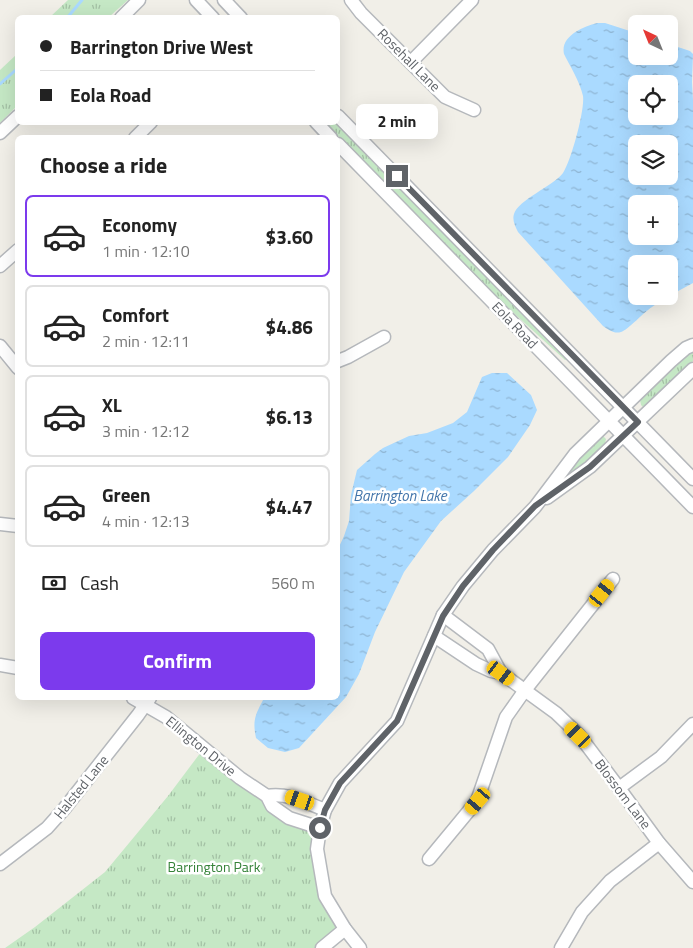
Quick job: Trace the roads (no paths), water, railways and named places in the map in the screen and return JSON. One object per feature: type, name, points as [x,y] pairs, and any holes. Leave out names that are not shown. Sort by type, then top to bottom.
[{"type":"street","points":[[124,15],[139,0]]},
{"type":"street","points":[[196,0],[210,15]]},
{"type":"street","points":[[224,0],[239,15]]},
{"type":"street","name":"Rosehall Lane","points":[[351,0],[361,13],[445,97],[474,110]]},
{"type":"street","points":[[411,62],[472,0]]},
{"type":"street","name":"Eola Road","points":[[340,118],[693,479]]},
{"type":"street","points":[[0,133],[15,119]]},
{"type":"street","points":[[138,135],[148,125]]},
{"type":"street","points":[[319,125],[328,135]]},
{"type":"street","name":"Eola Road","points":[[340,146],[693,507]]},
{"type":"street","points":[[0,266],[15,253]]},
{"type":"street","points":[[340,360],[384,337]]},
{"type":"street","points":[[356,946],[326,896],[317,849],[325,810],[340,783],[397,721],[443,616],[469,578],[535,506],[575,454],[671,361],[686,348],[693,345]]},
{"type":"street","points":[[0,346],[15,364]]},
{"type":"street","points":[[535,506],[590,467],[693,369]]},
{"type":"street","points":[[0,524],[15,526]]},
{"type":"street","points":[[429,859],[478,801],[506,716],[613,579]]},
{"type":"street","name":"Blossom Lane","points":[[443,616],[488,649],[501,673]]},
{"type":"street","name":"Blossom Lane","points":[[434,636],[476,664],[491,671],[501,673],[556,713],[578,735],[659,843],[693,882]]},
{"type":"street","points":[[0,665],[15,668]]},
{"type":"street","name":"Ellington Drive","points":[[148,701],[240,778],[267,796],[272,806],[289,818],[320,828]]},
{"type":"street","name":"Halsted Lane","points":[[0,864],[47,828],[148,701]]},
{"type":"street","points":[[619,788],[661,757],[693,724]]},
{"type":"street","name":"Ellington Drive","points":[[267,796],[277,794],[286,796],[325,810]]},
{"type":"street","points":[[561,948],[582,912],[610,881],[659,843]]},
{"type":"street","points":[[322,948],[345,929]]},
{"type":"water","points":[[597,23],[605,23],[628,30],[628,65],[678,65],[678,47],[693,54],[693,283],[678,291],[678,255],[628,255],[628,305],[655,305],[621,332],[612,331],[603,326],[518,232],[513,218],[517,209],[522,204],[558,178],[566,167],[580,123],[583,96],[564,54],[564,48],[569,37],[579,30]]},
{"type":"water","name":"Barrington Lake","points":[[492,373],[507,373],[531,395],[537,410],[530,425],[508,457],[441,521],[404,572],[375,632],[359,674],[346,697],[299,748],[285,752],[268,748],[256,738],[254,726],[263,700],[340,700],[340,545],[349,521],[351,495],[357,470],[383,448],[409,436],[427,433],[453,423],[467,412],[482,377]]},
{"type":"waterway","points":[[70,15],[82,0]]},
{"type":"waterway","points":[[0,84],[15,71]]},
{"type":"park label","name":"Barrington Park","points":[[214,867]]}]
